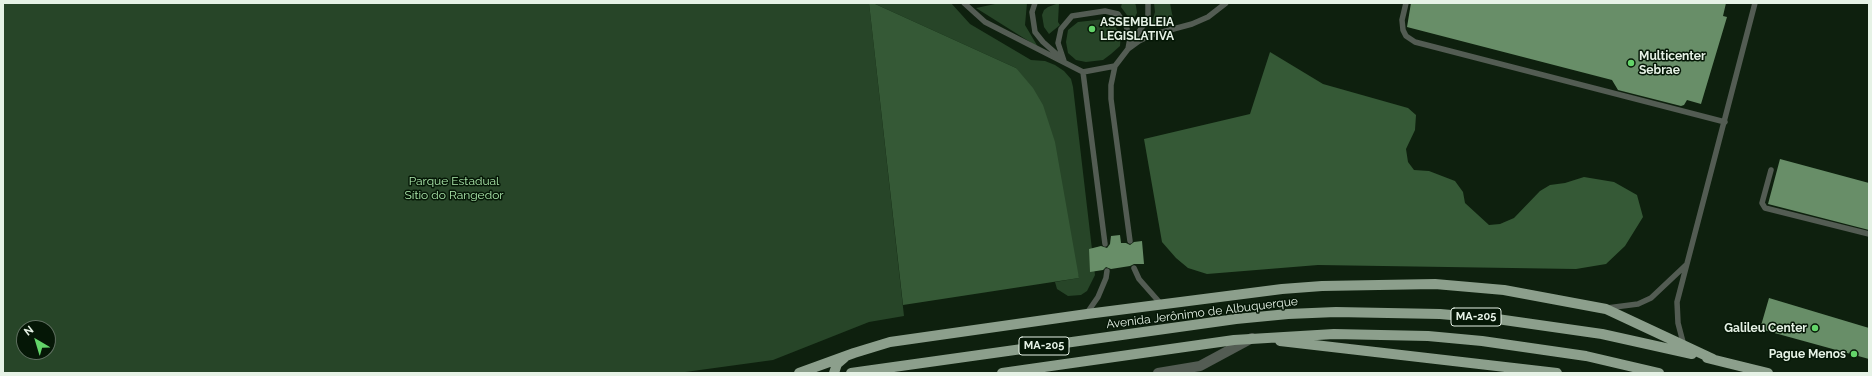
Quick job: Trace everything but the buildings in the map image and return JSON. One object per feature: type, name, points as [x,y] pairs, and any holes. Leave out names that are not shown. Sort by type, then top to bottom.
[{"type":"main road","points":[[799,373],[869,347],[897,341],[1161,304],[1282,289],[1322,286],[1435,284],[1504,290],[1606,309],[1684,346]]},
{"type":"main road","name":"Avenida Jerônimo de Albuquerque","points":[[851,373],[1236,319],[1288,314],[1336,312],[1440,314],[1505,320],[1602,334],[1768,373]]},
{"type":"main road","name":"MA-205","points":[[1002,373],[1030,371],[1252,338],[1334,334],[1428,336],[1482,341],[1564,352],[1659,373]]},
{"type":"main road","points":[[1252,338],[1502,369],[1557,373]]},
{"type":"main road","name":"MA-205","points":[[1684,346],[1713,360]]},
{"type":"main road","points":[[834,373],[837,364],[847,355]]},
{"type":"street","points":[[1158,373],[1200,366],[1252,338]]},
{"type":"lane","points":[[964,3],[985,22],[1083,72],[1115,66]]},
{"type":"lane","points":[[1035,3],[1032,12],[1032,22],[1035,32],[1064,62]]},
{"type":"lane","points":[[1130,241],[1111,85],[1115,66],[1141,31],[1148,18],[1148,3]]},
{"type":"lane","points":[[1128,49],[1151,35],[1192,24],[1208,17],[1226,3]]},
{"type":"lane","points":[[1406,3],[1402,20],[1403,30],[1406,36],[1415,42],[1725,122]]},
{"type":"lane","points":[[1684,346],[1678,323],[1678,302],[1755,3]]},
{"type":"lane","points":[[1064,62],[1059,51],[1058,43],[1061,29],[1072,16],[1105,11],[1118,14],[1126,26],[1130,38],[1128,49]]},
{"type":"lane","points":[[1083,72],[1105,244]]},
{"type":"lane","points":[[1771,170],[1762,204],[1765,208],[1869,234]]},
{"type":"lane","points":[[1606,309],[1638,304],[1651,298],[1687,265]]},
{"type":"lane","points":[[1134,268],[1139,279],[1161,304]]},
{"type":"lane","points":[[1087,314],[1098,297],[1106,278],[1107,271]]},
{"type":"green space","name":"Parque Estadual Sítio do Rangedor","points":[[3,3],[869,3],[904,316],[869,322],[773,360],[678,373],[3,373]]},
{"type":"green space","points":[[869,3],[873,3],[1016,68],[1033,88],[1043,105],[1055,142],[1079,278],[903,305]]},
{"type":"green space","points":[[873,3],[951,3],[970,24],[1031,60],[1045,61],[1055,65],[1064,71],[1071,79],[1095,275],[1087,291],[1081,295],[1068,296],[1057,289],[1055,282],[1079,278],[1016,68]]},
{"type":"green space","points":[[1000,3],[1027,3],[1025,25],[1038,47],[976,8]]},
{"type":"green space","points":[[1059,3],[1058,22],[1060,25],[1049,34],[1044,27],[1042,15],[1044,10],[1048,7]]},
{"type":"green space","points":[[1122,3],[1135,3],[1137,13],[1132,22],[1121,7]]},
{"type":"green space","points":[[1154,3],[1170,3],[1173,19],[1170,23],[1151,26],[1155,12]]},
{"type":"green space","points":[[1105,19],[1111,21],[1121,35],[1120,46],[1103,60],[1086,62],[1076,60],[1068,53],[1066,42],[1068,30],[1078,22]]},
{"type":"green space","points":[[1270,52],[1323,84],[1408,108],[1416,115],[1415,130],[1406,149],[1408,162],[1414,170],[1429,171],[1455,181],[1463,192],[1465,203],[1489,225],[1500,224],[1514,218],[1540,191],[1550,185],[1565,183],[1584,177],[1614,182],[1637,195],[1643,217],[1625,246],[1606,264],[1576,269],[1318,265],[1207,274],[1188,268],[1176,258],[1162,242],[1144,139],[1250,114]]},
{"type":"place","name":"ASSEMBLEIA LEGISLATIVA","points":[[1092,29]]},
{"type":"place","name":"Multicenter Sebrae","points":[[1631,63]]},
{"type":"place","name":"Galileu Center","points":[[1815,328]]},
{"type":"place","name":"Pague Menos","points":[[1854,354]]}]
